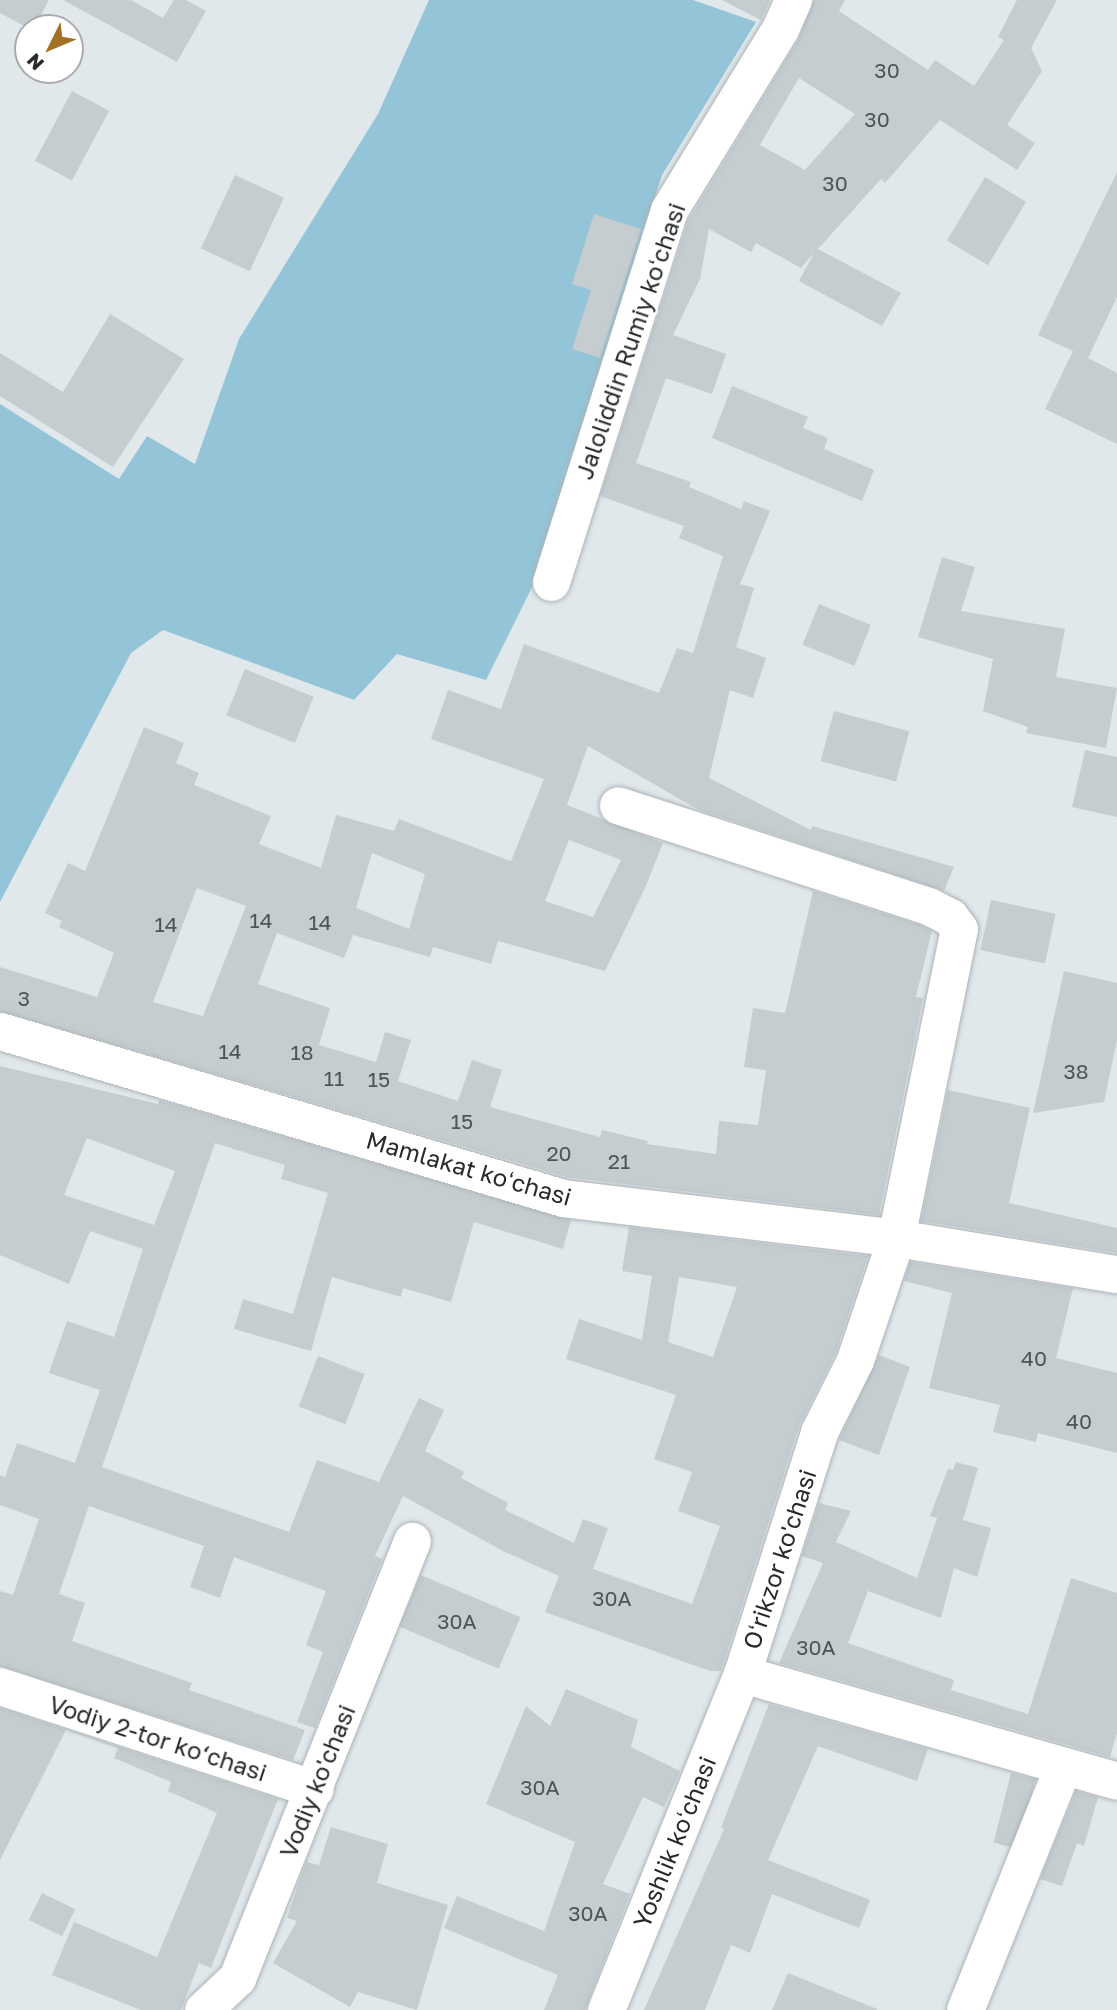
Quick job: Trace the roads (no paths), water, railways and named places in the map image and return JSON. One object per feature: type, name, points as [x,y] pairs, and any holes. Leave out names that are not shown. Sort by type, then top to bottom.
[{"type":"street","name":"Jaloliddin Rumiy koʻchasi","points":[[551,582],[669,210],[780,29],[793,0]]},
{"type":"street","name":"Oʻrikzor ko'chasi","points":[[618,804],[928,906],[950,917],[959,929],[896,1238],[855,1360],[818,1432],[742,1674],[1117,1781]]},
{"type":"street","name":"Mamlakat koʻchasi","points":[[0,1031],[563,1198],[896,1238],[1117,1274]]},
{"type":"street","name":"Vodiy ko'chasi","points":[[204,2010],[237,1978],[315,1789],[412,1541]]},
{"type":"street","name":"Yoshlik koʻchasi","points":[[606,2010],[742,1674]]},
{"type":"street","name":"Vodiy 2-tor ko‘chasi","points":[[0,1686],[315,1789]]},
{"type":"street","points":[[965,2010],[1063,1766]]}]
